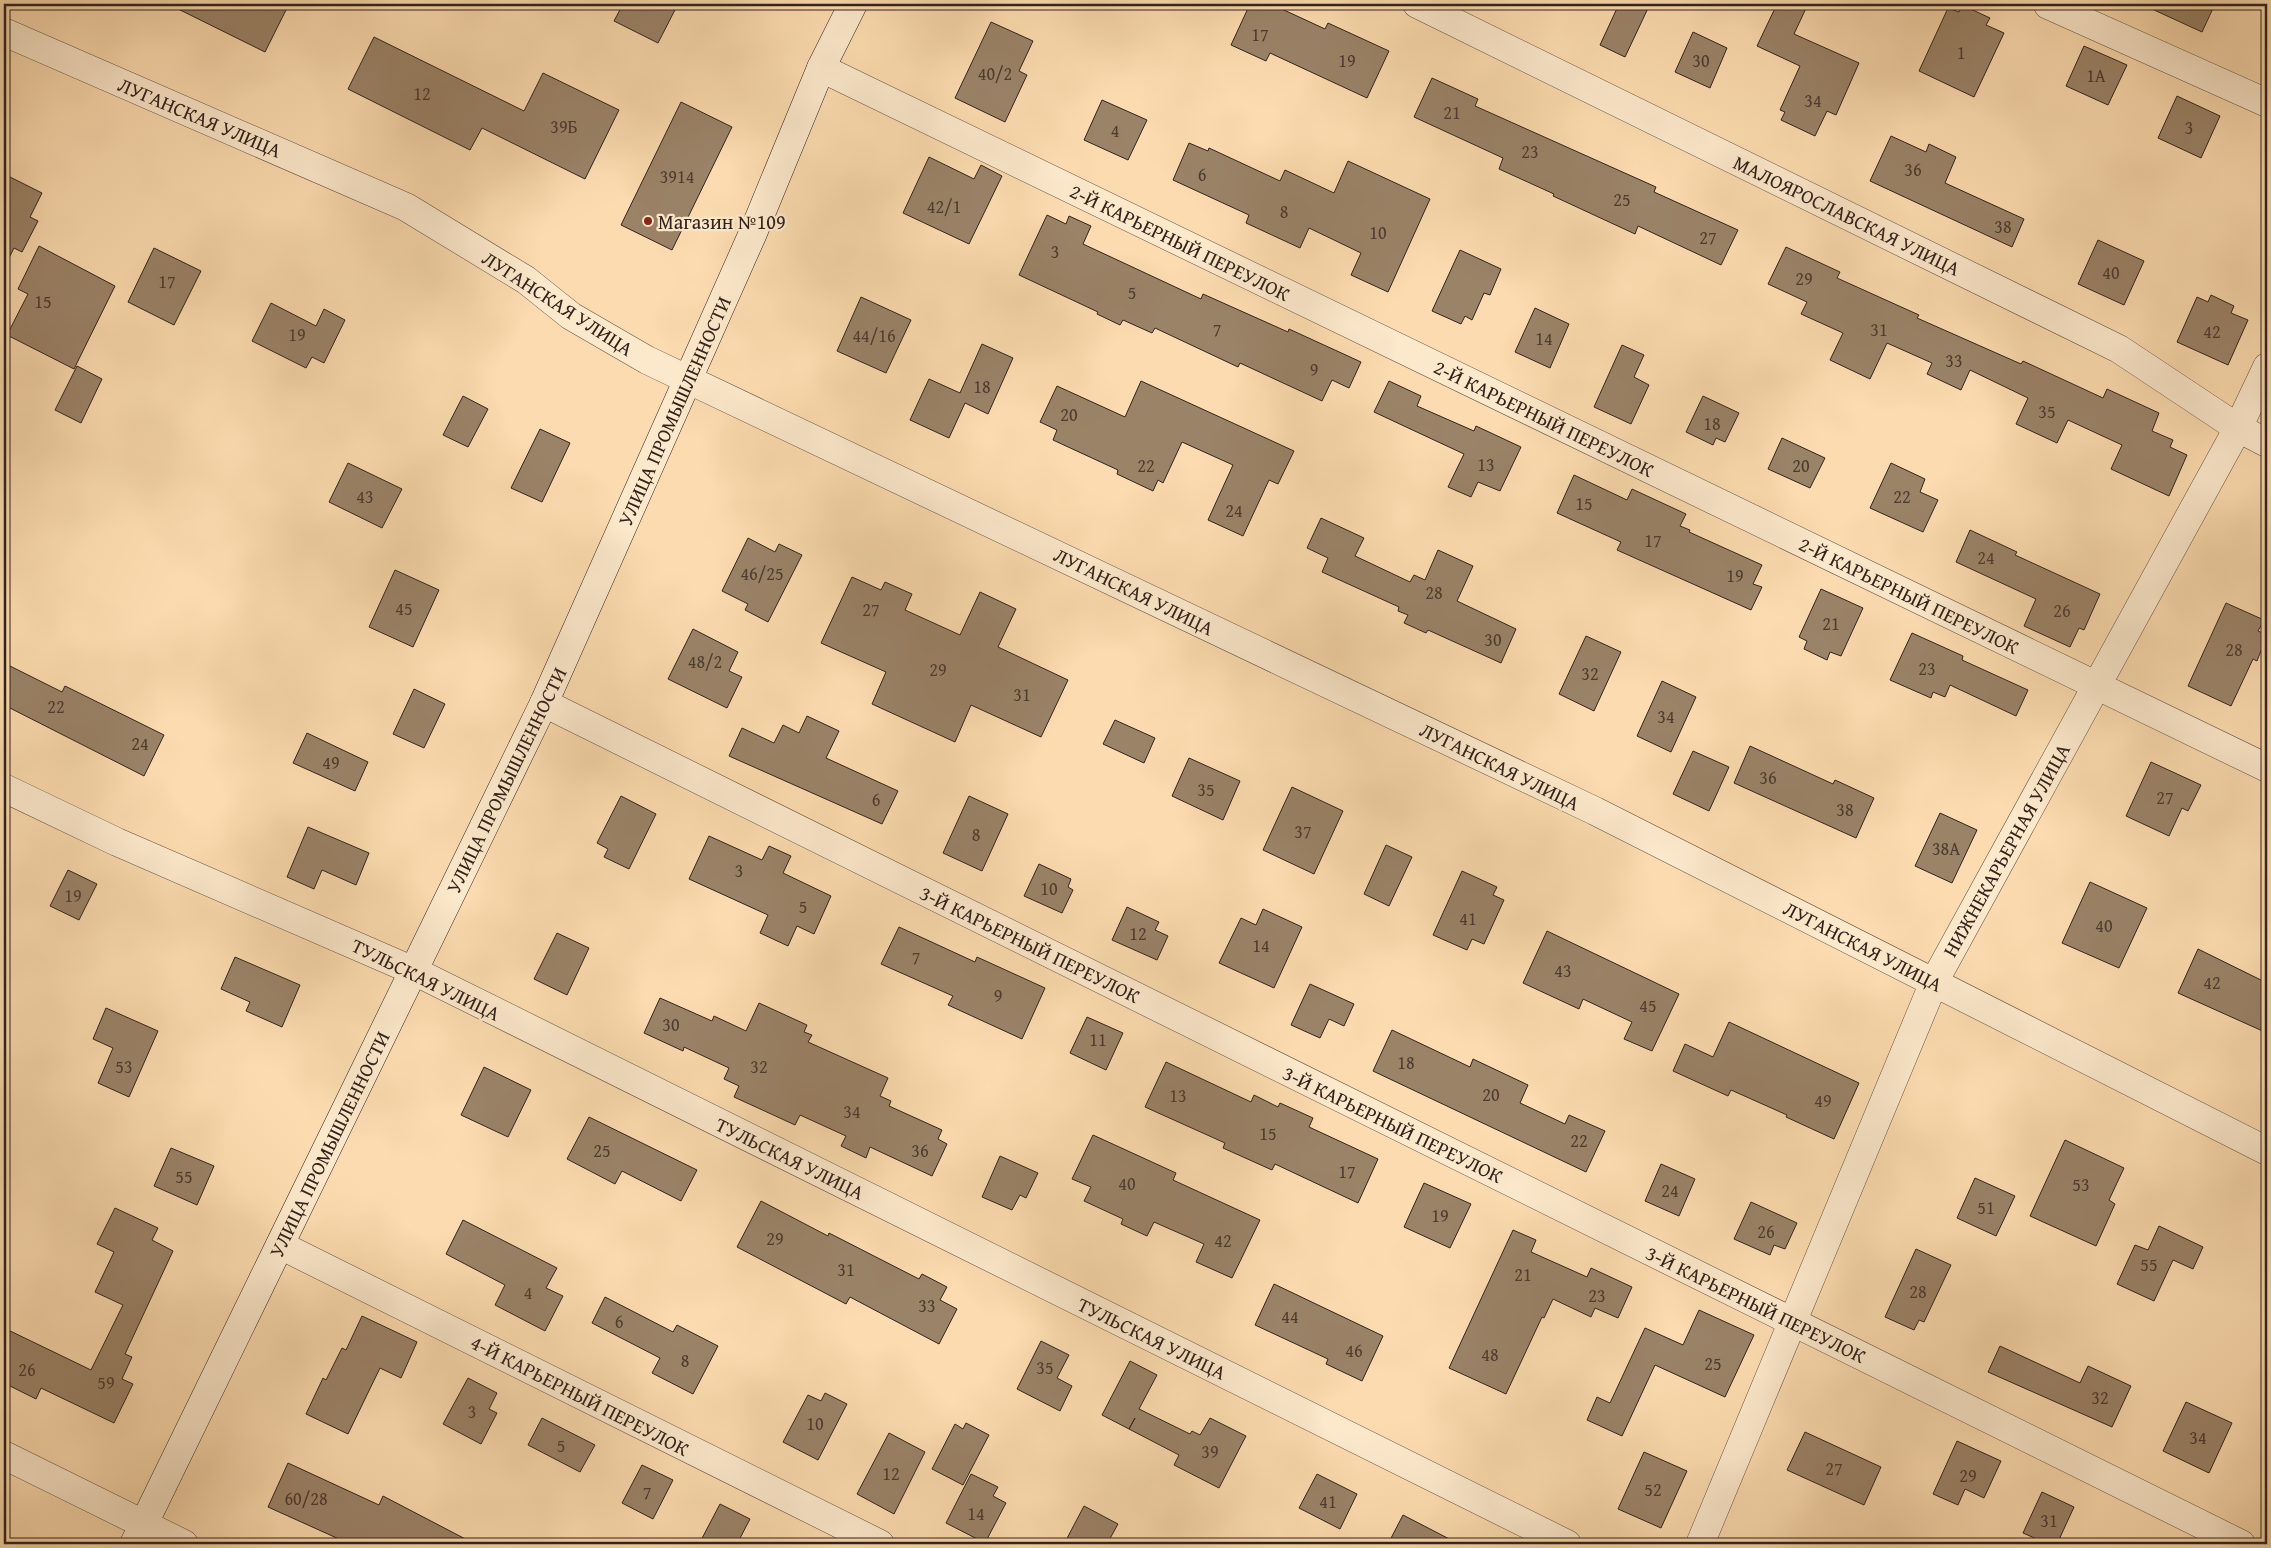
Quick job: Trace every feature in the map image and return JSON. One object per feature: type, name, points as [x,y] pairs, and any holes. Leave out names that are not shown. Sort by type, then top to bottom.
[{"type":"street","name":"УЛИЦА ПРОМЫШЛЕННОСТИ","points":[[139,1534],[544,703],[689,379],[822,68],[853,4]]},
{"type":"street","name":"МАЛОЯРОСЛАВСКАЯ УЛИЦА","points":[[1417,4],[2120,349],[2238,428],[2267,442]]},
{"type":"street","points":[[2048,5],[2267,103]]},
{"type":"street","name":"ЛУГАНСКАЯ УЛИЦА","points":[[4,32],[406,207],[526,280],[571,316],[647,360],[1595,811],[2267,1151]]},
{"type":"street","name":"2-Й КАРЬЕРНЫЙ ПЕРЕУЛОК","points":[[822,68],[2267,768]]},
{"type":"street","name":"НИЖНЕКАРЬЕРНАЯ УЛИЦА","points":[[1700,1544],[1934,982],[2238,428],[2267,367]]},
{"type":"street","name":"3-Й КАРЬЕРНЫЙ ПЕРЕУЛОК","points":[[544,703],[2241,1544]]},
{"type":"street","name":"ТУЛЬСКАЯ УЛИЦА","points":[[4,788],[117,842],[414,971],[1567,1544]]},
{"type":"street","name":"4-Й КАРЬЕРНЫЙ ПЕРЕУЛОК","points":[[280,1245],[880,1544]]},
{"type":"street","points":[[4,1456],[139,1534],[184,1544]]},
{"type":"building","points":[[168,4],[289,4],[265,52]]},
{"type":"building","points":[[623,4],[678,4],[658,43],[614,21]]},
{"type":"building","points":[[1250,4],[1271,4],[1325,29],[1328,23],[1389,51],[1367,98],[1270,53],[1266,61],[1231,45]]},
{"type":"building","points":[[1619,4],[1650,4],[1625,57],[1600,45]]},
{"type":"building","points":[[1777,4],[1808,4],[1794,34],[1859,63],[1836,115],[1827,111],[1815,136],[1781,120],[1785,112],[1780,110],[1800,66],[1757,46]]},
{"type":"building","points":[[2141,4],[2215,4],[2202,32]]},
{"type":"building","points":[[1962,5],[1990,18],[1986,25],[2004,33],[1974,97],[1919,71],[1948,8],[1959,12]]},
{"type":"building","points":[[991,22],[1033,41],[1019,71],[1027,75],[1005,122],[955,98]]},
{"type":"building","points":[[1693,32],[1727,48],[1710,88],[1675,72]]},
{"type":"building","points":[[374,37],[524,111],[543,73],[619,110],[585,179],[482,128],[470,150],[348,89]]},
{"type":"building","points":[[2084,46],[2127,65],[2108,105],[2066,86]]},
{"type":"building","points":[[1432,78],[1478,99],[1475,106],[1656,187],[1654,192],[1738,230],[1721,265],[1638,226],[1635,234],[1553,196],[1554,194],[1499,169],[1503,158],[1414,117]]},
{"type":"building","points":[[2177,96],[2220,116],[2201,158],[2158,138]]},
{"type":"building","points":[[1102,100],[1147,120],[1128,160],[1084,140]]},
{"type":"building","points":[[681,102],[732,127],[672,250],[621,225]]},
{"type":"building","points":[[1891,136],[1926,152],[1929,144],[1956,157],[1945,183],[2024,219],[2012,247],[1870,181]]},
{"type":"building","points":[[1189,143],[1208,151],[1209,148],[1280,181],[1285,170],[1334,193],[1348,161],[1430,199],[1388,292],[1351,275],[1361,253],[1309,228],[1300,248],[1246,223],[1249,215],[1173,180]]},
{"type":"building","points":[[929,157],[974,179],[981,165],[1002,176],[969,244],[903,213]]},
{"type":"building","points":[[4,174],[42,193],[30,217],[38,221],[22,252],[14,248],[4,268]]},
{"type":"building","points":[[1047,215],[1066,224],[1069,216],[1091,226],[1083,244],[1201,299],[1203,294],[1288,332],[1289,329],[1361,362],[1349,388],[1332,380],[1322,401],[1240,363],[1238,367],[1155,328],[1152,333],[1123,320],[1120,325],[1097,314],[1098,312],[1019,275]]},
{"type":"building","points":[[2098,240],[2144,261],[2124,305],[2078,284]]},
{"type":"building","points":[[39,246],[115,286],[74,369],[7,335],[28,294],[18,289]]},
{"type":"building","points":[[1786,247],[1840,272],[1837,278],[1919,315],[1917,318],[2021,364],[2023,361],[2103,398],[2107,389],[2159,413],[2152,431],[2173,440],[2170,447],[2187,455],[2169,496],[2111,469],[2122,445],[2068,420],[2057,443],[2016,424],[2028,398],[1970,370],[1961,390],[1927,374],[1932,363],[1887,343],[1870,379],[1830,360],[1843,333],[1801,314],[1807,302],[1768,284]]},
{"type":"building","points":[[154,248],[201,271],[174,325],[128,302]]},
{"type":"building","points":[[1460,250],[1501,269],[1490,295],[1484,293],[1472,320],[1465,316],[1461,324],[1432,311]]},
{"type":"building","points":[[2211,295],[2234,306],[2231,313],[2248,320],[2228,365],[2177,342],[2197,297],[2208,302]]},
{"type":"building","points":[[861,297],[911,320],[886,373],[837,351]]},
{"type":"building","points":[[271,303],[316,326],[324,309],[345,320],[324,363],[312,357],[306,368],[252,341]]},
{"type":"building","points":[[1535,308],[1569,324],[1550,368],[1515,352]]},
{"type":"building","points":[[982,344],[1013,358],[988,414],[965,403],[949,438],[910,420],[929,379],[960,393]]},
{"type":"building","points":[[1622,345],[1644,355],[1634,377],[1649,385],[1631,424],[1594,407]]},
{"type":"building","points":[[77,366],[102,379],[81,423],[55,410]]},
{"type":"building","points":[[1141,381],[1294,451],[1278,484],[1269,480],[1243,536],[1208,520],[1233,465],[1182,442],[1163,483],[1158,480],[1153,491],[1117,474],[1118,470],[1053,440],[1057,430],[1040,422],[1057,386],[1125,417]]},
{"type":"building","points":[[1389,381],[1421,396],[1417,406],[1474,431],[1476,426],[1521,447],[1500,491],[1478,482],[1471,497],[1448,487],[1464,454],[1374,412]]},
{"type":"building","points":[[463,396],[488,409],[468,447],[443,435]]},
{"type":"building","points":[[1703,396],[1739,413],[1725,442],[1716,438],[1713,445],[1686,432]]},
{"type":"building","points":[[540,429],[570,443],[542,502],[511,488]]},
{"type":"building","points":[[1782,438],[1825,458],[1810,488],[1768,469]]},
{"type":"building","points":[[348,463],[402,489],[382,528],[329,502]]},
{"type":"building","points":[[1891,463],[1925,479],[1920,492],[1938,500],[1923,532],[1870,508]]},
{"type":"building","points":[[1574,475],[1627,500],[1632,489],[1686,514],[1680,526],[1690,530],[1689,532],[1762,565],[1753,584],[1762,587],[1751,610],[1617,550],[1621,542],[1557,513]]},
{"type":"building","points":[[1321,518],[1364,538],[1355,556],[1410,582],[1414,575],[1425,580],[1438,550],[1473,566],[1457,601],[1516,629],[1501,663],[1428,630],[1426,633],[1404,623],[1408,615],[1398,611],[1399,607],[1322,572],[1328,558],[1307,548]]},
{"type":"building","points":[[1970,530],[2017,552],[2015,555],[2100,594],[2084,630],[2079,628],[2070,647],[2024,626],[2036,599],[1956,562]]},
{"type":"building","points":[[748,538],[775,552],[779,544],[802,555],[768,622],[745,610],[748,604],[722,591]]},
{"type":"building","points":[[395,570],[439,590],[413,647],[369,627]]},
{"type":"building","points":[[852,577],[881,590],[885,582],[912,594],[905,610],[960,635],[980,592],[1016,609],[998,647],[1068,680],[1041,737],[971,705],[955,742],[872,704],[886,672],[821,643]]},
{"type":"building","points":[[1821,589],[1863,608],[1841,656],[1830,652],[1827,660],[1804,649],[1807,641],[1799,637]]},
{"type":"building","points":[[2226,603],[2264,620],[2258,631],[2267,635],[2257,661],[2253,659],[2231,706],[2188,686]]},
{"type":"building","points":[[693,629],[738,652],[729,671],[742,677],[727,708],[668,679]]},
{"type":"building","points":[[1912,633],[1963,656],[1962,660],[2028,690],[2016,716],[1950,685],[1945,697],[1933,692],[1931,698],[1890,680]]},
{"type":"building","points":[[1586,636],[1621,652],[1594,711],[1559,694]]},
{"type":"building","points":[[4,663],[62,692],[65,686],[164,735],[144,776],[4,705]]},
{"type":"building","points":[[1662,681],[1696,697],[1671,752],[1637,736]]},
{"type":"building","points":[[414,689],[445,704],[424,748],[393,734]]},
{"type":"building","points":[[807,716],[839,731],[826,758],[898,791],[882,824],[729,756],[742,728],[774,743],[783,725],[799,733]]},
{"type":"building","points":[[1115,720],[1155,738],[1144,763],[1103,744]]},
{"type":"building","points":[[307,733],[368,762],[355,791],[293,763]]},
{"type":"building","points":[[1750,746],[1833,784],[1835,780],[1874,798],[1856,838],[1734,783]]},
{"type":"building","points":[[1693,751],[1729,767],[1709,811],[1673,794]]},
{"type":"building","points":[[1189,758],[1240,781],[1223,820],[1172,796]]},
{"type":"building","points":[[2151,762],[2201,785],[2188,811],[2182,808],[2169,836],[2126,816]]},
{"type":"building","points":[[1292,787],[1343,811],[1314,874],[1263,850]]},
{"type":"building","points":[[621,796],[656,814],[629,869],[604,857],[608,849],[597,843]]},
{"type":"building","points":[[969,796],[1008,814],[982,871],[943,853]]},
{"type":"building","points":[[1940,813],[1977,830],[1952,883],[1915,866]]},
{"type":"building","points":[[308,827],[369,853],[356,885],[322,870],[314,889],[287,877]]},
{"type":"building","points":[[709,836],[762,860],[769,846],[791,856],[783,873],[831,896],[814,934],[797,926],[788,946],[760,933],[768,915],[689,879]]},
{"type":"building","points":[[1386,845],[1412,857],[1389,906],[1364,894]]},
{"type":"building","points":[[1039,864],[1071,879],[1068,887],[1073,890],[1062,913],[1024,896]]},
{"type":"building","points":[[68,870],[97,884],[79,920],[50,906]]},
{"type":"building","points":[[1462,871],[1497,887],[1493,895],[1504,900],[1484,944],[1472,939],[1467,950],[1433,935]]},
{"type":"building","points":[[2090,882],[2147,908],[2119,968],[2062,943]]},
{"type":"building","points":[[1127,907],[1159,922],[1155,930],[1168,936],[1157,960],[1112,940]]},
{"type":"building","points":[[1263,909],[1302,927],[1274,988],[1219,963],[1241,918],[1256,925]]},
{"type":"building","points":[[899,927],[975,962],[977,957],[1045,988],[1022,1039],[948,1005],[953,996],[881,964]]},
{"type":"building","points":[[1547,931],[1679,994],[1652,1051],[1624,1039],[1632,1022],[1583,999],[1579,1009],[1523,983]]},
{"type":"building","points":[[557,933],[589,948],[567,995],[534,979]]},
{"type":"building","points":[[2198,949],[2267,983],[2267,1033],[2178,993]]},
{"type":"building","points":[[235,957],[300,985],[282,1027],[246,1011],[250,1002],[221,989]]},
{"type":"building","points":[[1310,984],[1354,1004],[1344,1026],[1329,1019],[1320,1038],[1291,1025]]},
{"type":"building","points":[[660,998],[712,1021],[714,1016],[746,1031],[759,1003],[807,1025],[804,1032],[812,1035],[808,1042],[888,1078],[880,1096],[891,1101],[889,1106],[942,1130],[938,1139],[947,1144],[932,1176],[870,1147],[866,1158],[841,1146],[846,1136],[800,1115],[795,1125],[734,1097],[739,1086],[724,1079],[729,1068],[684,1047],[683,1051],[644,1033]]},
{"type":"building","points":[[106,1008],[158,1031],[129,1097],[98,1083],[113,1048],[93,1039]]},
{"type":"building","points":[[1087,1017],[1123,1033],[1106,1070],[1070,1053]]},
{"type":"building","points":[[1729,1022],[1859,1083],[1834,1139],[1731,1090],[1728,1096],[1673,1071],[1685,1044],[1713,1057]]},
{"type":"building","points":[[1392,1030],[1470,1067],[1473,1059],[1528,1085],[1520,1103],[1565,1124],[1569,1115],[1605,1131],[1586,1172],[1373,1071]]},
{"type":"building","points":[[1166,1062],[1251,1102],[1254,1095],[1278,1107],[1280,1103],[1313,1118],[1309,1127],[1378,1159],[1358,1203],[1275,1164],[1272,1170],[1223,1148],[1225,1143],[1145,1107]]},
{"type":"building","points":[[484,1067],[531,1090],[508,1137],[461,1115]]},
{"type":"building","points":[[589,1117],[697,1170],[681,1201],[622,1171],[615,1184],[567,1159]]},
{"type":"building","points":[[1093,1135],[1176,1173],[1173,1180],[1260,1220],[1232,1278],[1196,1262],[1204,1244],[1154,1222],[1147,1236],[1121,1224],[1123,1219],[1084,1201],[1091,1187],[1072,1179]]},
{"type":"building","points":[[2065,1140],[2124,1168],[2109,1200],[2115,1204],[2096,1246],[2030,1216]]},
{"type":"building","points":[[171,1148],[214,1166],[197,1205],[154,1186]]},
{"type":"building","points":[[1000,1156],[1038,1173],[1026,1198],[1020,1195],[1012,1210],[982,1197]]},
{"type":"building","points":[[1661,1164],[1695,1179],[1679,1216],[1645,1201]]},
{"type":"building","points":[[1975,1178],[2015,1196],[1996,1236],[1957,1218]]},
{"type":"building","points":[[1424,1183],[1471,1204],[1450,1248],[1404,1227]]},
{"type":"building","points":[[761,1201],[828,1236],[829,1233],[919,1279],[922,1274],[947,1287],[940,1300],[957,1309],[939,1344],[850,1297],[846,1304],[737,1247]]},
{"type":"building","points":[[1751,1202],[1797,1223],[1785,1249],[1774,1245],[1770,1255],[1734,1239]]},
{"type":"building","points":[[115,1208],[158,1228],[152,1240],[173,1251],[125,1354],[132,1357],[122,1379],[133,1384],[114,1423],[41,1388],[36,1399],[4,1383],[4,1328],[91,1370],[123,1305],[95,1292],[114,1252],[97,1244]]},
{"type":"building","points":[[463,1220],[557,1268],[546,1288],[563,1296],[545,1331],[495,1305],[505,1285],[446,1254]]},
{"type":"building","points":[[2159,1226],[2203,1247],[2193,1269],[2173,1260],[2154,1301],[2117,1284],[2135,1245],[2148,1250]]},
{"type":"building","points":[[1513,1230],[1536,1240],[1531,1252],[1587,1277],[1591,1268],[1632,1287],[1618,1318],[1595,1308],[1591,1317],[1553,1299],[1544,1318],[1542,1317],[1506,1394],[1449,1368]]},
{"type":"building","points":[[1916,1249],[1951,1265],[1924,1322],[1919,1320],[1914,1330],[1885,1317]]},
{"type":"building","points":[[1274,1284],[1383,1336],[1362,1381],[1326,1364],[1328,1359],[1255,1325]]},
{"type":"building","points":[[605,1297],[673,1332],[677,1325],[718,1346],[693,1394],[652,1373],[660,1358],[592,1323]]},
{"type":"building","points":[[1699,1310],[1754,1335],[1725,1397],[1655,1365],[1622,1436],[1587,1420],[1597,1397],[1610,1403],[1645,1328],[1683,1345]]},
{"type":"building","points":[[362,1316],[417,1342],[401,1378],[380,1368],[348,1434],[306,1414],[323,1378],[326,1380],[342,1348],[346,1350]]},
{"type":"building","points":[[1041,1341],[1069,1355],[1057,1378],[1072,1386],[1060,1411],[1017,1389]]},
{"type":"building","points":[[2000,1346],[2080,1383],[2088,1366],[2131,1386],[2112,1427],[1988,1372]]},
{"type":"building","points":[[1130,1361],[1157,1375],[1139,1409],[1190,1434],[1192,1431],[1200,1435],[1210,1418],[1246,1436],[1219,1488],[1174,1465],[1179,1455],[1102,1415]]},
{"type":"building","points":[[468,1378],[497,1393],[489,1409],[497,1413],[481,1444],[443,1424]]},
{"type":"building","points":[[825,1393],[847,1404],[818,1460],[783,1442],[808,1395],[821,1401]]},
{"type":"building","points":[[2186,1402],[2232,1423],[2209,1473],[2163,1451]]},
{"type":"building","points":[[542,1418],[595,1445],[580,1472],[528,1445]]},
{"type":"building","points":[[966,1423],[989,1435],[963,1485],[932,1469],[955,1424],[963,1429]]},
{"type":"building","points":[[1805,1432],[1881,1467],[1864,1505],[1787,1470]]},
{"type":"building","points":[[889,1433],[925,1452],[894,1514],[857,1494]]},
{"type":"building","points":[[1957,1441],[2001,1461],[1984,1498],[1965,1489],[1958,1505],[1933,1494]]},
{"type":"building","points":[[1644,1452],[1687,1471],[1661,1528],[1618,1509]]},
{"type":"building","points":[[288,1463],[379,1505],[383,1496],[475,1544],[350,1544],[268,1507]]},
{"type":"building","points":[[642,1465],[673,1480],[653,1519],[622,1503]]},
{"type":"building","points":[[971,1474],[998,1487],[993,1496],[1006,1503],[985,1543],[946,1523]]},
{"type":"building","points":[[1317,1474],[1357,1494],[1340,1529],[1299,1508]]},
{"type":"building","points":[[2042,1492],[2074,1507],[2057,1544],[2048,1544],[2023,1533]]},
{"type":"building","points":[[720,1504],[750,1519],[737,1544],[699,1544]]},
{"type":"building","points":[[1084,1506],[1118,1524],[1107,1544],[1064,1544]]},
{"type":"building","points":[[1403,1515],[1459,1544],[1388,1544]]},
{"type":"place","name":"Магазин №109","points":[[648,221]]}]
